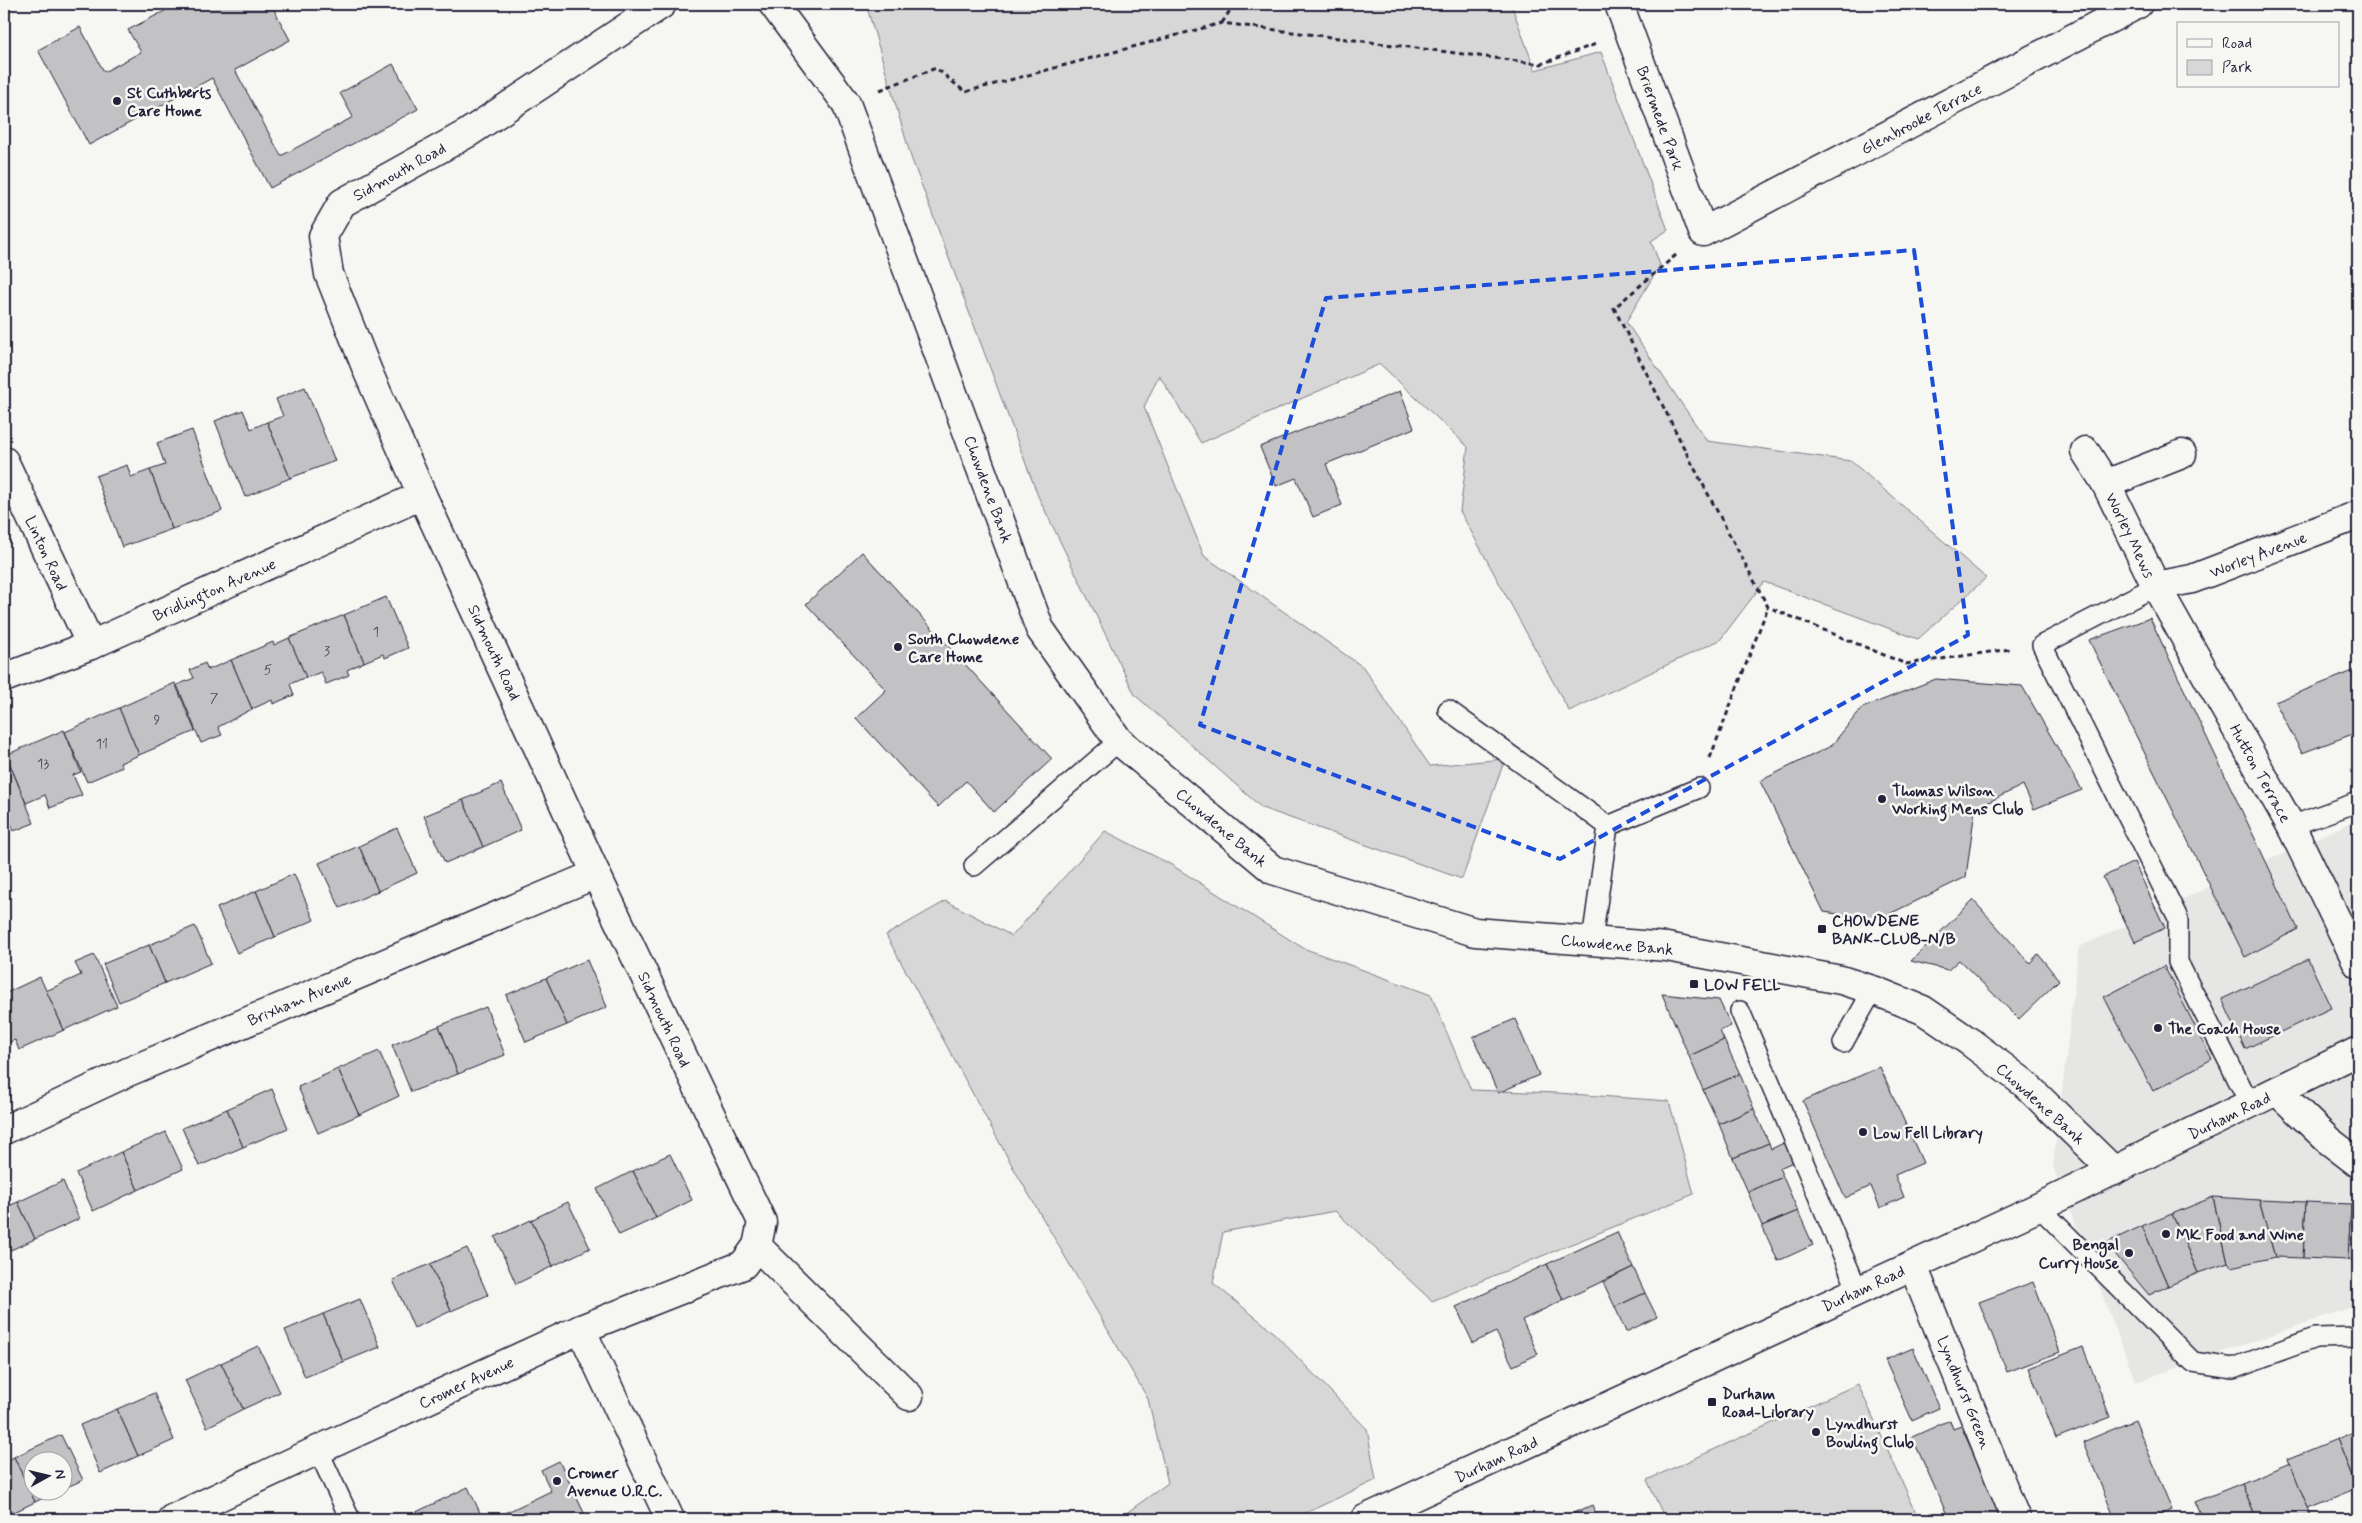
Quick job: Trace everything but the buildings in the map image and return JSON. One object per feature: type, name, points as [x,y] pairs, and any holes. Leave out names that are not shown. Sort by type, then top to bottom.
[{"type":"street","name":"Sidmouth Road","points":[[662,4],[468,133],[342,202],[323,236],[329,274],[368,372],[422,495],[596,874],[762,1222],[757,1246]]},
{"type":"street","name":"Chowdene Bank","points":[[774,4],[846,103],[1040,629],[1119,742],[1273,870],[1475,932],[1666,947],[1841,980],[1873,990],[1923,1010],[1970,1042],[2024,1083],[2114,1171]]},
{"type":"street","name":"Briermede Park","points":[[1619,4],[1704,232]]},
{"type":"street","name":"Glenbrooke Terrace","points":[[1704,232],[2138,4]]},
{"type":"street","name":"Worley Mews","points":[[2085,451],[2106,484],[2156,586]]},
{"type":"street","name":"Worley Mews","points":[[2106,484],[2182,454]]},
{"type":"street","name":"Linton Road","points":[[4,461],[90,645]]},
{"type":"street","name":"Bridlington Avenue","points":[[4,678],[90,645],[422,495]]},
{"type":"street","name":"Worley Avenue","points":[[2156,586],[2192,579],[2358,515]]},
{"type":"street","name":"Hutton Terrace","points":[[2156,586],[2291,826],[2358,964]]},
{"type":"street","name":"Brixham Avenue","points":[[4,1130],[128,1072],[596,874]]},
{"type":"street","name":"Durham Road","points":[[1366,1519],[1393,1514],[1858,1291],[2039,1207],[2358,1051]]},
{"type":"street","points":[[2278,1091],[2328,1140],[2358,1163]]},
{"type":"street","name":"Cromer Avenue","points":[[172,1519],[581,1330],[743,1265],[757,1246]]},
{"type":"street","points":[[757,1246],[909,1396]]},
{"type":"street","name":"Lyndhurst Green","points":[[1913,1266],[2016,1519]]},
{"type":"street","points":[[581,1330],[670,1519]]},
{"type":"lane","points":[[2156,586],[2042,645],[2178,918],[2178,962],[2250,1104]]},
{"type":"lane","points":[[1448,710],[1608,826]]},
{"type":"lane","points":[[974,866],[1119,742]]},
{"type":"lane","points":[[1608,826],[1699,788]]},
{"type":"lane","points":[[2291,826],[2358,802]]},
{"type":"lane","points":[[1592,941],[1608,826]]},
{"type":"lane","points":[[1843,1043],[1873,990]]},
{"type":"lane","points":[[1740,1011],[1858,1291]]},
{"type":"lane","points":[[2039,1207],[2194,1362],[2233,1368],[2315,1338],[2358,1337]]},
{"type":"lane","points":[[318,1450],[350,1519]]},
{"type":"path","points":[[1222,23],[1234,4]]},
{"type":"path","points":[[846,103],[936,68],[966,92],[1222,23],[1541,64],[1629,32]]},
{"type":"path","points":[[1704,232],[1614,308],[1688,458],[1768,607],[1906,664],[2042,645]]},
{"type":"path","points":[[1699,788],[1768,607]]},
{"type":"path","points":[[2347,1519],[2358,1514]]},
{"type":"highlighted area","points":[[1914,250],[1968,635],[1560,859],[1200,725],[1326,298]]},
{"type":"shaded area","points":[[2358,819],[2358,1305],[2136,1382],[2053,1167],[2079,947]]},
{"type":"green space","points":[[866,4],[1511,4],[1535,70],[1601,52],[1668,230],[1651,241],[1660,265],[1626,322],[1707,441],[1851,461],[1986,578],[1918,639],[1764,582],[1720,640],[1569,711],[1460,511],[1468,447],[1380,364],[1201,443],[1159,375],[1144,407],[1204,556],[1363,667],[1430,766],[1505,759],[1462,879],[1262,808],[1135,695],[1038,496],[911,157]]},
{"type":"green space","points":[[1105,831],[1170,864],[1303,948],[1431,995],[1471,1090],[1557,1093],[1669,1101],[1694,1194],[1432,1301],[1335,1211],[1223,1232],[1213,1283],[1270,1329],[1367,1429],[1376,1480],[1293,1519],[1118,1519],[1168,1483],[1148,1399],[1014,1169],[886,935],[946,901],[1012,936]]},
{"type":"green space","name":"Lyndhurst Bowling Club","points":[[1858,1384],[1919,1519],[1665,1519],[1647,1480]]},
{"type":"place","name":"St Cuthberts Care Home","points":[[117,101]]},
{"type":"place","name":"South Chowdene Care Home","points":[[898,647]]},
{"type":"place","name":"Thomas Wilson Working Mens Club","points":[[1882,799]]},
{"type":"place","name":"CHOWDENE BANK-CLUB-N/B","points":[[1822,929]]},
{"type":"place","name":"LOW FELL","points":[[1694,984]]},
{"type":"place","name":"The Coach House","points":[[2158,1028]]},
{"type":"place","name":"Low Fell Library","points":[[1863,1132]]},
{"type":"place","name":"MK Food and Wine","points":[[2166,1234]]},
{"type":"place","name":"Bengal Curry House","points":[[2129,1253]]},
{"type":"place","name":"Durham Road-Library","points":[[1712,1402]]},
{"type":"place","name":"Lyndhurst Bowling Club","points":[[1816,1432]]},
{"type":"place","name":"Cromer Avenue U.R.C.","points":[[557,1481]]}]
